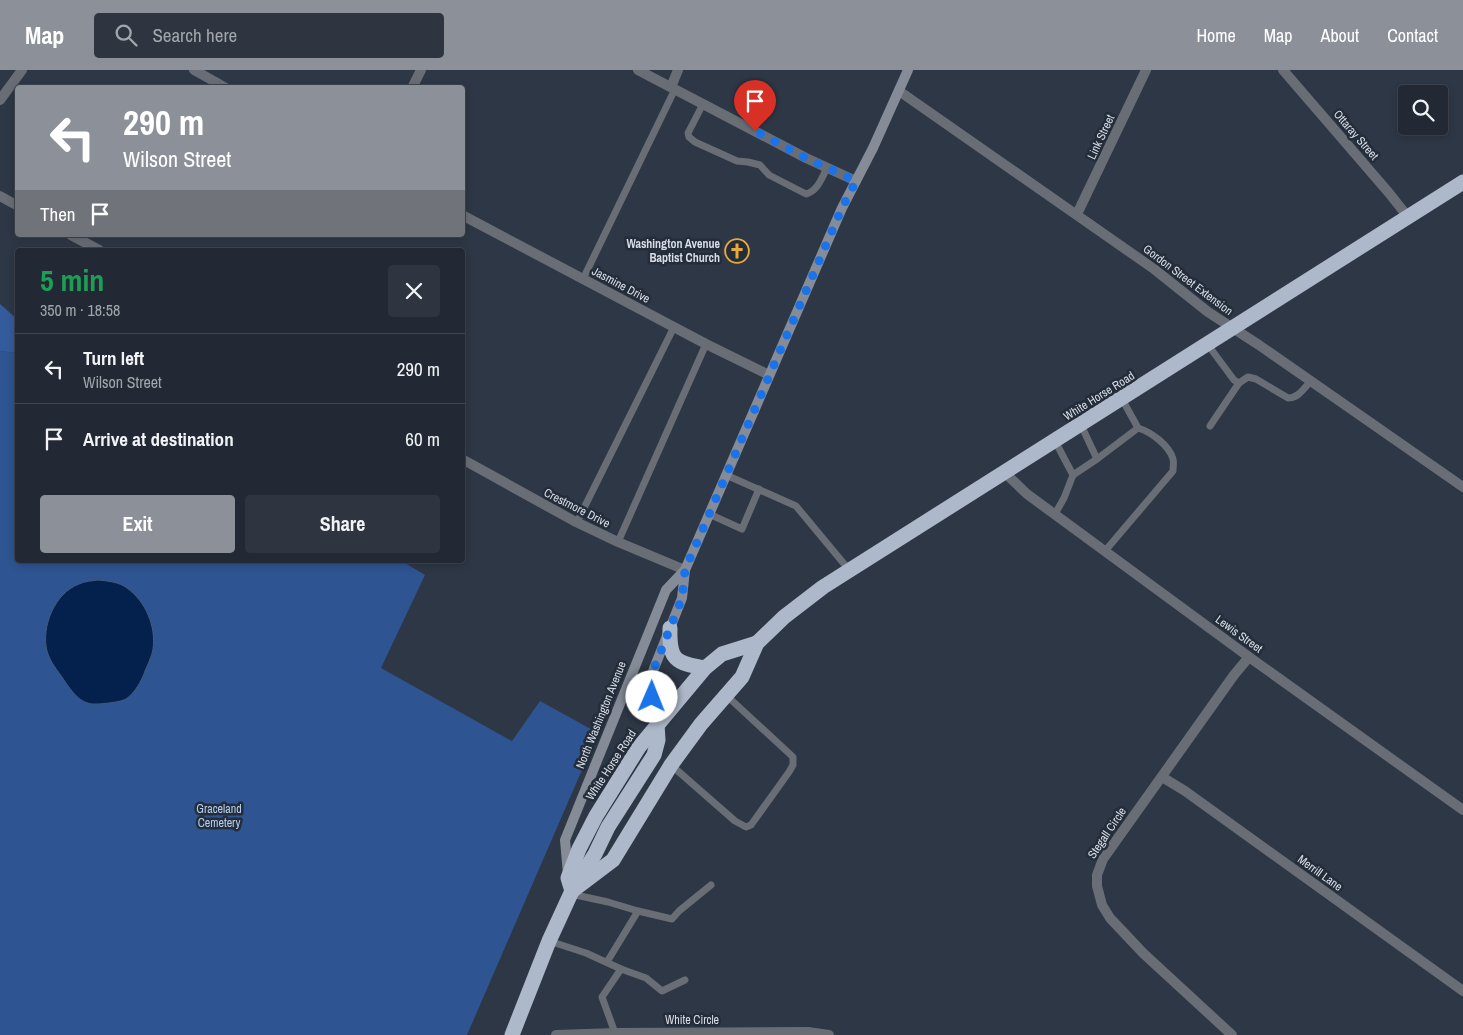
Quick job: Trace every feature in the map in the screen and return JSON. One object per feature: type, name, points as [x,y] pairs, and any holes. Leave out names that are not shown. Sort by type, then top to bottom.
[{"type":"highway","name":"White Horse Road","points":[[512,1035],[570,888],[613,860],[671,765],[701,724],[742,677],[757,643],[784,617],[823,587],[1463,182]]},
{"type":"highway","points":[[670,628],[669,648],[675,657],[691,666],[705,668]]},
{"type":"highway","name":"White Horse Road","points":[[657,724],[705,668],[722,654],[757,643]]},
{"type":"highway","points":[[570,888],[595,854],[608,827],[654,755],[658,740],[657,724]]},
{"type":"main road","name":"North Washington Avenue","points":[[657,724],[651,690],[653,671],[682,598],[685,570],[842,208],[908,70]]},
{"type":"main road","name":"North Washington Avenue","points":[[570,888],[565,840],[666,590],[685,570]]},
{"type":"street","points":[[0,100],[22,70]]},
{"type":"street","points":[[194,70],[221,85]]},
{"type":"street","points":[[414,85],[421,70]]},
{"type":"street","points":[[638,70],[827,168],[856,181]]},
{"type":"street","points":[[673,88],[678,70]]},
{"type":"street","name":"Link Street","points":[[1077,214],[1146,70]]},
{"type":"street","name":"Ottaray Street","points":[[1283,70],[1383,185],[1408,217]]},
{"type":"street","name":"Gordon Street Extension","points":[[899,91],[1154,268],[1208,312],[1463,487]]},
{"type":"street","points":[[0,196],[15,204]]},
{"type":"street","name":"Jasmine Drive","points":[[465,217],[706,344],[769,375]]},
{"type":"street","points":[[75,237],[95,248]]},
{"type":"street","name":"Crestmore Drive","points":[[465,461],[577,522],[618,542],[685,570]]},
{"type":"street","name":"Lewis Street","points":[[1005,473],[1027,494],[1249,657],[1463,810]]},
{"type":"street","name":"Stegall Circle","points":[[1232,1035],[1110,918],[1102,905],[1097,886],[1097,875],[1103,859],[1234,675],[1249,657]]},
{"type":"street","name":"Merrill Lane","points":[[1162,777],[1185,791],[1463,991]]},
{"type":"street","name":"White Circle","points":[[556,1035],[615,1032],[764,1034],[808,1032],[828,1035]]},
{"type":"lane","points":[[583,279],[673,88]]},
{"type":"lane","points":[[703,104],[688,133],[694,142],[737,161],[760,165],[769,175],[806,194],[812,192],[827,168]]},
{"type":"lane","points":[[577,522],[674,327]]},
{"type":"lane","points":[[618,542],[706,344]]},
{"type":"lane","points":[[1208,344],[1234,380],[1239,384]]},
{"type":"lane","points":[[1210,426],[1239,384],[1248,377],[1256,379],[1288,398],[1297,396],[1311,381]]},
{"type":"lane","points":[[1105,551],[1173,471],[1174,460],[1167,448],[1148,432],[1138,428],[1122,399]]},
{"type":"lane","points":[[1081,425],[1097,459]]},
{"type":"lane","points":[[1055,514],[1073,475],[1138,428]]},
{"type":"lane","points":[[1055,441],[1073,475]]},
{"type":"lane","points":[[726,475],[796,506],[850,571]]},
{"type":"lane","points":[[708,514],[742,529],[759,490]]},
{"type":"lane","points":[[671,765],[735,821],[746,827],[752,825],[789,772],[793,765],[793,757],[727,696]]},
{"type":"lane","points":[[570,888],[608,902],[672,919],[679,910],[711,885]]},
{"type":"lane","points":[[606,962],[638,911]]},
{"type":"lane","points":[[549,941],[586,953],[646,978],[662,991],[685,980]]},
{"type":"lane","points":[[615,1032],[602,997],[621,969]]},
{"type":"green space","name":"Graceland Cemetery","points":[[0,351],[15,353],[15,563],[405,563],[425,575],[381,668],[512,741],[540,701],[598,733],[467,1035],[0,1035]]},
{"type":"shaded area","points":[[0,304],[15,317],[15,353],[0,351]]},
{"type":"shaded area","points":[[98,580],[120,584],[134,594],[148,615],[154,640],[150,660],[140,682],[132,693],[124,700],[112,703],[91,704],[77,697],[54,666],[47,651],[46,631],[52,611],[70,588],[81,583]]},
{"type":"place","name":"Washington Avenue Baptist Church","points":[[737,251]]},
{"type":"route","points":[[652,697],[653,671],[682,598],[685,570],[842,208],[856,181],[806,158],[755,131]]}]
